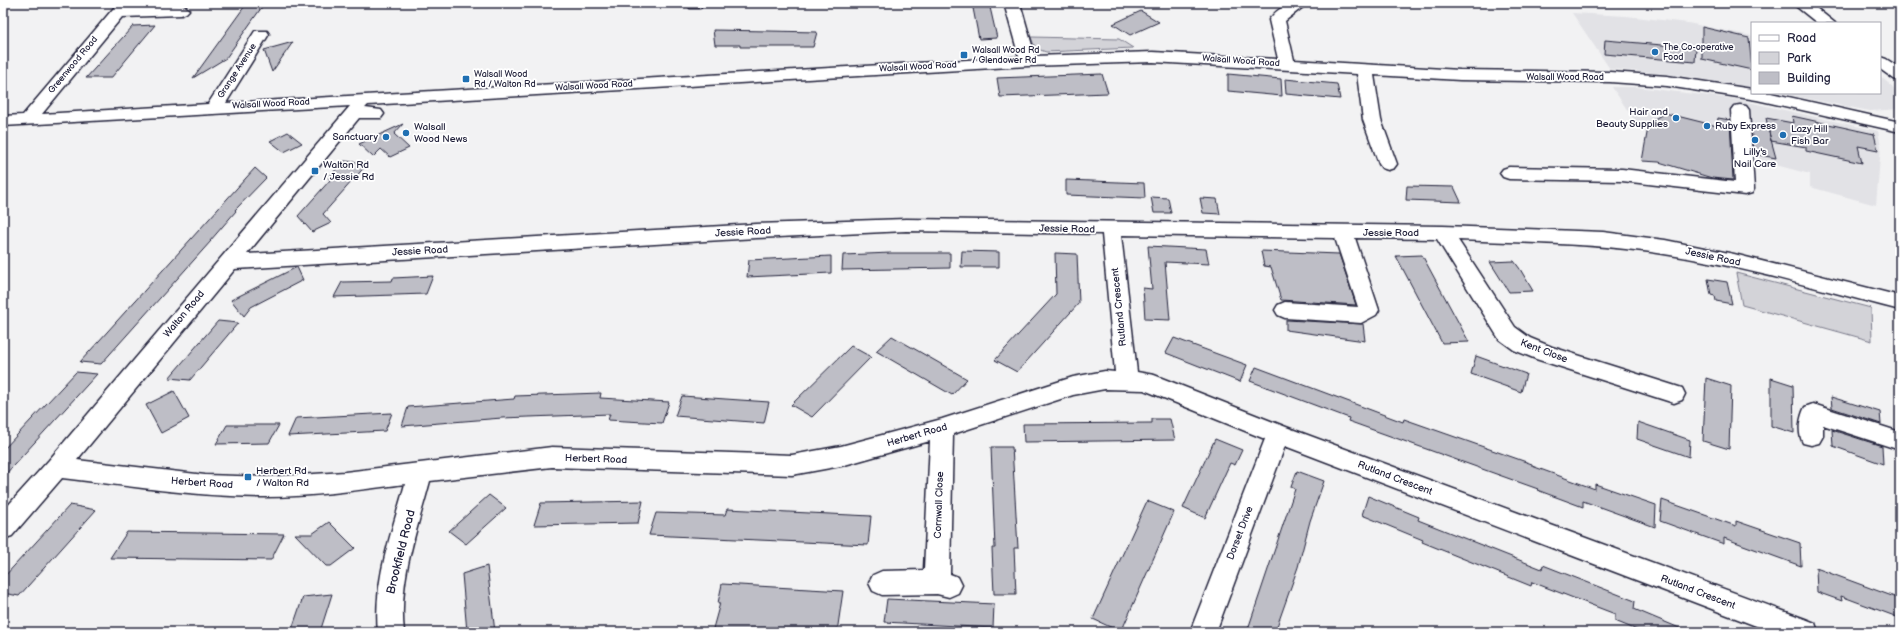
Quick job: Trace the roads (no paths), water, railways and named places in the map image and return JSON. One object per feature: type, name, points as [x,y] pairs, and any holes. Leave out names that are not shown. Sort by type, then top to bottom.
[{"type":"street","points":[[1012,3],[1028,61]]},
{"type":"street","points":[[1288,64],[1277,20],[1283,14],[1300,3]]},
{"type":"street","points":[[1800,3],[1826,22]]},
{"type":"street","name":"Greenwood Road","points":[[29,118],[121,8],[181,10]]},
{"type":"street","name":"Grange Avenue","points":[[214,108],[261,34]]},
{"type":"street","name":"Walsall Wood Road","points":[[3,121],[29,118],[214,108],[364,109],[1028,61],[1153,57],[1460,75],[1610,77],[1667,81],[1751,94]]},
{"type":"street","points":[[1881,63],[1900,76]]},
{"type":"street","points":[[1365,70],[1372,120],[1388,164]]},
{"type":"street","name":"Walsall Wood Road","points":[[1752,94],[1900,127]]},
{"type":"street","name":"Walton Road","points":[[3,528],[57,467],[331,141],[364,109]]},
{"type":"street","points":[[1509,173],[1622,175],[1745,189],[1740,110]]},
{"type":"street","points":[[331,141],[354,141]]},
{"type":"street","name":"Jessie Road","points":[[228,262],[796,229],[906,225],[1111,230],[1443,233],[1603,239],[1665,247],[1734,261],[1900,303]]},
{"type":"street","name":"Rutland Crescent","points":[[1111,230],[1127,380],[1146,381],[1278,434],[1805,632]]},
{"type":"street","points":[[1284,310],[1361,315],[1368,310],[1343,233]]},
{"type":"street","name":"Kent Close","points":[[1443,233],[1507,333],[1522,344],[1544,353],[1674,393]]},
{"type":"street","name":"Herbert Road","points":[[57,467],[205,485],[267,487],[344,482],[420,474],[500,462],[552,457],[792,465],[841,456],[942,428],[1073,386],[1105,380],[1127,380]]},
{"type":"street","points":[[1811,436],[1813,413],[1900,442]]},
{"type":"street","name":"Cornwall Close","points":[[882,583],[943,583],[942,428]]},
{"type":"street","name":"Dorset Drive","points":[[1203,632],[1278,434]]},
{"type":"street","name":"Brookfield Road","points":[[390,632],[389,600],[396,565],[420,474]]},
{"type":"place","name":"The Co-operative Food","points":[[1655,52]]},
{"type":"place","name":"Walsall Wood Rd / Glendower Rd","points":[[964,55]]},
{"type":"place","name":"Walsall Wood Rd / Walton Rd","points":[[466,79]]},
{"type":"place","name":"Hair and Beauty Supplies","points":[[1676,118]]},
{"type":"place","name":"Ruby Express","points":[[1707,126]]},
{"type":"place","name":"Walsall Wood News","points":[[406,133]]},
{"type":"place","name":"Lazy Hill Fish Bar","points":[[1783,135]]},
{"type":"place","name":"Sanctuary","points":[[386,137]]},
{"type":"place","name":"Lilly's Nail Care","points":[[1755,140]]},
{"type":"place","name":"Walton Rd / Jessie Rd","points":[[315,171]]},
{"type":"place","name":"Herbert Rd / Walton Rd","points":[[248,477]]}]
